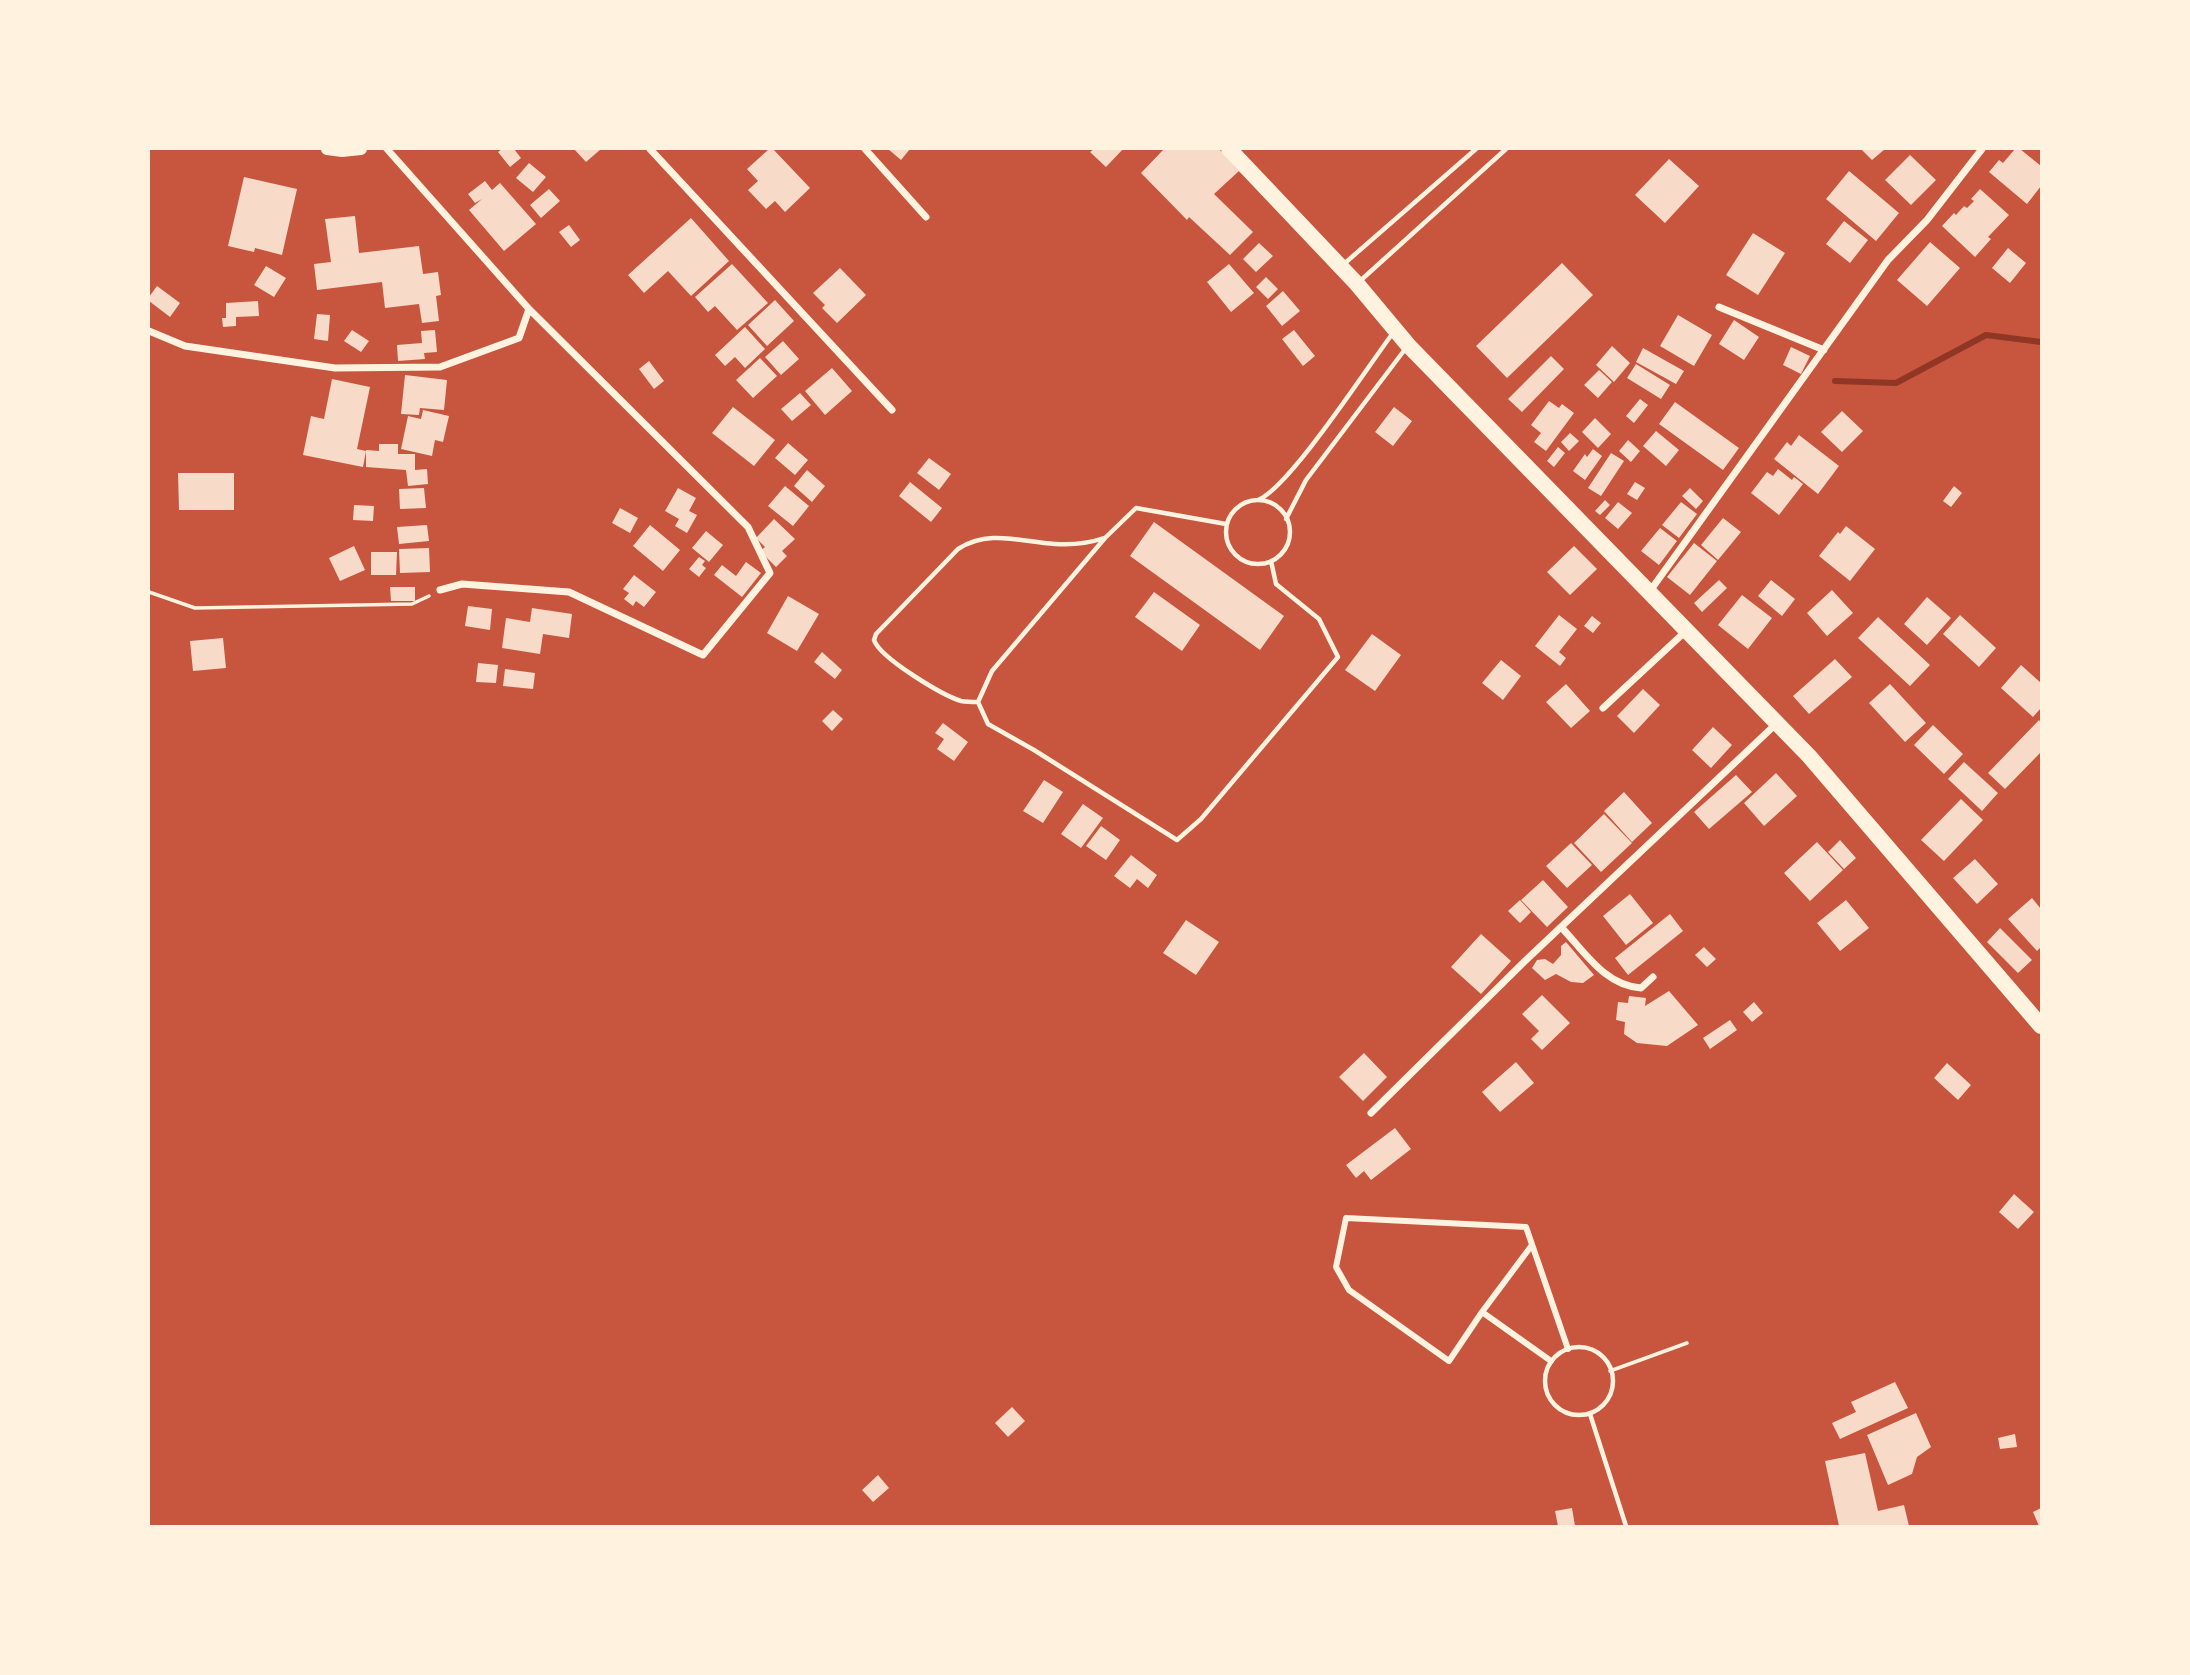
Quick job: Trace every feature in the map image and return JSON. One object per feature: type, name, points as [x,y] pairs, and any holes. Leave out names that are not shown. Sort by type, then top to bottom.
[{"type":"main road","points":[[1229,149],[1357,284],[1408,345],[1688,630],[1825,774],[2041,1026]]},
{"type":"street","points":[[327,149],[361,149]]},
{"type":"street","points":[[387,149],[529,309],[748,527],[770,573],[703,655],[569,592],[462,584],[440,590]]},
{"type":"street","points":[[650,149],[892,410]]},
{"type":"street","points":[[865,149],[926,218]]},
{"type":"street","points":[[1649,592],[1888,260],[1927,220],[1982,149]]},
{"type":"street","points":[[1719,307],[1824,350]]},
{"type":"street","points":[[149,331],[185,346],[335,368],[440,367],[519,338],[529,309]]},
{"type":"street","points":[[1604,708],[1688,630]]},
{"type":"street","points":[[1371,1113],[1667,824],[1777,723]]},
{"type":"street","points":[[1561,927],[1612,980],[1626,987],[1641,988],[1653,977]]},
{"type":"street","points":[[1532,1245],[1448,1361],[1349,1290],[1336,1267],[1346,1218],[1526,1227],[1568,1349]]},
{"type":"street","points":[[1482,1312],[1551,1361]]},
{"type":"lane","points":[[1340,268],[1476,149]]},
{"type":"lane","points":[[1357,284],[1506,149]]},
{"type":"lane","points":[[1258,500],[1272,503],[1283,512],[1289,525],[1289,540],[1283,552],[1272,561],[1257,564],[1243,561],[1232,552],[1227,539],[1226,524],[1233,512],[1244,503],[1265,497],[1285,477],[1396,329]]},
{"type":"lane","points":[[1286,519],[1306,480],[1408,345]]},
{"type":"lane","points":[[1226,524],[1136,508],[1105,538],[992,671],[978,702],[988,724],[1177,840],[1201,819],[1338,657],[1319,619],[1276,584],[1272,561]]},
{"type":"lane","points":[[978,702],[962,701],[924,683],[879,650],[874,640],[876,634],[958,549],[968,543],[991,537],[1056,544],[1085,544],[1105,538]]},
{"type":"lane","points":[[1580,1347],[1601,1356],[1610,1371],[1612,1388],[1608,1399],[1600,1408],[1590,1413],[1569,1414],[1551,1401],[1545,1381],[1551,1361],[1568,1349],[1580,1347]]},
{"type":"lane","points":[[1590,1413],[1626,1526]]},
{"type":"path","points":[[149,592],[195,608],[412,604],[440,590]]},
{"type":"path","points":[[1610,1371],[1687,1343]]},
{"type":"building","points":[[502,149],[514,149],[521,158],[510,167],[498,152]]},
{"type":"building","points":[[574,149],[601,149],[586,162]]},
{"type":"building","points":[[769,149],[773,149],[810,188],[785,212],[775,201],[766,209],[748,190],[758,181],[747,169]]},
{"type":"building","points":[[888,149],[910,149],[901,160]]},
{"type":"building","points":[[1094,149],[1123,149],[1106,167],[1090,152]]},
{"type":"building","points":[[1164,149],[1219,149],[1239,171],[1214,194],[1253,232],[1230,255],[1189,217],[1187,220],[1141,173]]},
{"type":"building","points":[[1861,149],[1885,149],[1872,160]]},
{"type":"building","points":[[2015,149],[2020,149],[2041,166],[2041,186],[2027,204],[1989,172],[1999,160],[2003,163]]},
{"type":"building","points":[[1910,155],[1936,180],[1911,205],[1885,180]]},
{"type":"building","points":[[1669,159],[1699,186],[1665,223],[1635,195]]},
{"type":"building","points":[[529,163],[546,177],[533,192],[516,178]]},
{"type":"building","points":[[1849,171],[1899,213],[1876,241],[1826,199]]},
{"type":"building","points":[[244,177],[297,189],[282,255],[255,248],[254,252],[228,246]]},
{"type":"building","points":[[485,181],[492,190],[500,183],[536,224],[504,251],[469,210],[482,199],[475,203],[468,194]]},
{"type":"building","points":[[549,189],[560,201],[541,218],[530,205]]},
{"type":"building","points":[[1980,189],[2009,215],[1988,237],[1991,239],[1975,257],[1942,226],[1954,213],[1956,215],[1964,206],[1967,208]]},
{"type":"building","points":[[355,216],[359,253],[419,246],[423,274],[438,272],[441,295],[436,296],[439,321],[422,323],[419,304],[385,308],[382,282],[317,290],[314,264],[331,262],[325,219]]},
{"type":"building","points":[[691,218],[729,261],[691,296],[668,271],[644,293],[628,275]]},
{"type":"building","points":[[1844,221],[1868,240],[1850,263],[1826,244]]},
{"type":"building","points":[[569,225],[580,240],[571,247],[559,232]]},
{"type":"building","points":[[1753,233],[1785,253],[1758,295],[1726,275]]},
{"type":"building","points":[[1930,242],[1960,268],[1927,306],[1897,280]]},
{"type":"building","points":[[1259,243],[1273,256],[1256,272],[1243,259]]},
{"type":"building","points":[[2008,248],[2026,263],[2010,283],[1992,268]]},
{"type":"building","points":[[1562,263],[1593,295],[1507,378],[1476,346]]},
{"type":"building","points":[[732,264],[768,303],[737,330],[715,306],[708,312],[695,297]]},
{"type":"building","points":[[1229,264],[1254,293],[1231,312],[1207,282]]},
{"type":"building","points":[[266,266],[286,278],[274,297],[254,285]]},
{"type":"building","points":[[840,268],[866,295],[837,323],[822,308],[825,305],[813,293]]},
{"type":"building","points":[[1266,277],[1278,289],[1268,299],[1256,287]]},
{"type":"building","points":[[157,286],[180,303],[170,317],[149,301]]},
{"type":"building","points":[[1283,291],[1300,311],[1282,326],[1266,306]]},
{"type":"building","points":[[775,300],[794,321],[767,346],[748,325]]},
{"type":"building","points":[[258,301],[259,316],[236,317],[236,326],[223,327],[222,318],[226,318],[226,303]]},
{"type":"building","points":[[317,314],[330,315],[328,341],[314,339]]},
{"type":"building","points":[[1678,315],[1712,335],[1694,366],[1660,346]]},
{"type":"building","points":[[1734,320],[1759,337],[1744,360],[1719,344]]},
{"type":"building","points":[[745,327],[765,349],[745,368],[735,357],[725,366],[715,355]]},
{"type":"building","points":[[352,330],[369,341],[361,352],[344,341]]},
{"type":"building","points":[[435,330],[437,352],[424,353],[425,359],[398,361],[397,345],[422,343],[421,331]]},
{"type":"building","points":[[1294,330],[1315,356],[1303,366],[1282,339]]},
{"type":"building","points":[[783,341],[799,359],[781,375],[765,357]]},
{"type":"building","points":[[1612,346],[1630,363],[1614,382],[1596,365]]},
{"type":"building","points":[[1791,347],[1810,356],[1801,374],[1783,365]]},
{"type":"building","points":[[1643,348],[1684,371],[1676,384],[1636,362]]},
{"type":"building","points":[[1551,356],[1564,369],[1522,412],[1508,399]]},
{"type":"building","points":[[760,358],[777,376],[753,398],[736,380]]},
{"type":"building","points":[[649,361],[664,381],[654,389],[639,369]]},
{"type":"building","points":[[1636,364],[1670,385],[1661,399],[1627,378]]},
{"type":"building","points":[[832,368],[852,391],[825,415],[805,391]]},
{"type":"building","points":[[1599,370],[1612,382],[1598,398],[1584,385]]},
{"type":"building","points":[[405,375],[447,380],[444,410],[420,408],[419,415],[401,414]]},
{"type":"building","points":[[332,379],[370,387],[357,449],[366,451],[363,467],[303,455],[311,416],[324,419]]},
{"type":"building","points":[[800,393],[811,405],[792,421],[781,409]]},
{"type":"building","points":[[1640,399],[1648,405],[1634,423],[1626,416]]},
{"type":"building","points":[[1549,401],[1559,408],[1562,404],[1574,413],[1546,451],[1534,442],[1541,433],[1531,425]]},
{"type":"building","points":[[1675,402],[1739,448],[1723,470],[1659,424]]},
{"type":"building","points":[[733,407],[775,440],[754,466],[712,433]]},
{"type":"building","points":[[1394,407],[1412,421],[1393,446],[1375,432]]},
{"type":"building","points":[[423,410],[449,416],[443,442],[435,440],[432,456],[401,449],[408,416],[421,419]]},
{"type":"building","points":[[1842,411],[1863,431],[1842,452],[1821,432]]},
{"type":"building","points":[[1595,418],[1611,434],[1598,448],[1582,432]]},
{"type":"building","points":[[1656,431],[1679,450],[1666,466],[1643,446]]},
{"type":"building","points":[[1570,433],[1579,441],[1569,451],[1561,442]]},
{"type":"building","points":[[1799,435],[1839,466],[1818,494],[1774,459],[1787,442],[1791,446]]},
{"type":"building","points":[[1628,440],[1640,451],[1631,462],[1619,451]]},
{"type":"building","points":[[788,443],[808,460],[795,475],[775,458]]},
{"type":"building","points":[[379,444],[398,444],[398,454],[415,454],[415,470],[427,469],[428,484],[408,486],[406,470],[366,467],[366,450],[379,451]]},
{"type":"building","points":[[1558,447],[1565,453],[1554,467],[1547,461]]},
{"type":"building","points":[[1593,449],[1602,456],[1585,480],[1573,471],[1585,454],[1587,457]]},
{"type":"building","points":[[1611,453],[1624,461],[1601,496],[1588,488]]},
{"type":"building","points":[[929,458],[951,474],[939,490],[917,473]]},
{"type":"building","points":[[1778,469],[1792,480],[1794,477],[1803,484],[1779,515],[1751,493],[1767,472],[1773,476]]},
{"type":"building","points":[[807,470],[825,486],[812,502],[794,486]]},
{"type":"building","points":[[178,473],[234,473],[234,510],[179,510]]},
{"type":"building","points":[[910,482],[942,508],[931,522],[899,496]]},
{"type":"building","points":[[1635,482],[1645,488],[1637,500],[1627,494]]},
{"type":"building","points":[[785,486],[809,506],[793,526],[768,506]]},
{"type":"building","points":[[1954,486],[1962,493],[1951,507],[1943,501]]},
{"type":"building","points":[[424,488],[426,508],[400,509],[399,489]]},
{"type":"building","points":[[678,488],[696,498],[689,511],[697,515],[687,533],[675,526],[679,519],[665,511]]},
{"type":"building","points":[[1690,488],[1703,501],[1696,509],[1682,496]]},
{"type":"building","points":[[1605,500],[1610,505],[1600,515],[1595,511]]},
{"type":"building","points":[[1618,502],[1632,513],[1618,529],[1605,518]]},
{"type":"building","points":[[1681,502],[1697,514],[1679,538],[1662,525]]},
{"type":"building","points":[[354,505],[374,506],[373,521],[353,520]]},
{"type":"building","points":[[620,508],[638,518],[630,533],[612,523]]},
{"type":"building","points":[[1723,518],[1741,532],[1718,560],[1701,545]]},
{"type":"building","points":[[774,519],[795,539],[782,551],[787,556],[776,567],[760,551],[765,547],[756,538]]},
{"type":"building","points":[[1154,522],[1284,616],[1260,650],[1130,556]]},
{"type":"building","points":[[427,525],[429,541],[399,544],[397,527]]},
{"type":"building","points":[[650,525],[680,550],[663,571],[633,546]]},
{"type":"building","points":[[1846,526],[1875,549],[1850,581],[1819,556]]},
{"type":"building","points":[[1660,528],[1677,541],[1659,565],[1641,551]]},
{"type":"building","points":[[706,531],[723,545],[709,562],[692,548]]},
{"type":"building","points":[[1694,543],[1717,561],[1690,595],[1667,577]]},
{"type":"building","points":[[354,546],[365,570],[340,581],[329,558]]},
{"type":"building","points":[[1574,546],[1597,569],[1570,595],[1547,572]]},
{"type":"building","points":[[429,548],[430,572],[400,573],[399,549]]},
{"type":"building","points":[[371,552],[397,552],[396,575],[371,575]]},
{"type":"building","points":[[699,557],[705,561],[702,565],[706,568],[699,577],[689,569]]},
{"type":"building","points":[[746,562],[761,573],[742,597],[714,575],[722,565],[736,576]]},
{"type":"building","points":[[634,575],[656,592],[644,607],[636,601],[633,606],[624,599],[629,593],[623,589]]},
{"type":"building","points":[[1719,580],[1727,588],[1702,612],[1694,603]]},
{"type":"building","points":[[1771,580],[1795,599],[1782,616],[1758,596]]},
{"type":"building","points":[[390,587],[415,587],[415,601],[391,601]]},
{"type":"building","points":[[1832,590],[1853,613],[1827,636],[1807,613]]},
{"type":"building","points":[[1154,592],[1200,625],[1182,651],[1135,617]]},
{"type":"building","points":[[1742,595],[1772,618],[1748,649],[1718,625]]},
{"type":"building","points":[[788,596],[819,614],[797,651],[767,633]]},
{"type":"building","points":[[1927,597],[1951,618],[1927,645],[1904,624]]},
{"type":"building","points":[[468,606],[492,609],[490,630],[465,626]]},
{"type":"building","points":[[532,608],[572,614],[569,638],[543,634],[540,654],[502,648],[506,618],[530,622]]},
{"type":"building","points":[[1559,615],[1577,629],[1559,652],[1566,658],[1560,666],[1535,646]]},
{"type":"building","points":[[1960,615],[1996,648],[1979,667],[1943,634]]},
{"type":"building","points":[[1592,616],[1601,623],[1593,633],[1584,626]]},
{"type":"building","points":[[1878,617],[1930,665],[1910,686],[1858,638]]},
{"type":"building","points":[[1372,634],[1401,655],[1375,691],[1345,670]]},
{"type":"building","points":[[223,638],[226,668],[193,671],[190,641]]},
{"type":"building","points":[[822,652],[842,670],[835,679],[814,662]]},
{"type":"building","points":[[1835,659],[1852,677],[1809,714],[1793,696]]},
{"type":"building","points":[[1501,660],[1521,676],[1503,700],[1482,683]]},
{"type":"building","points":[[478,663],[498,665],[496,683],[476,682]]},
{"type":"building","points":[[2021,665],[2041,683],[2041,708],[2033,717],[2001,688]]},
{"type":"building","points":[[505,669],[535,673],[533,689],[503,686]]},
{"type":"building","points":[[1566,684],[1590,711],[1571,728],[1546,702]]},
{"type":"building","points":[[1890,684],[1926,723],[1905,742],[1869,703]]},
{"type":"building","points":[[1643,689],[1660,705],[1634,733],[1617,716]]},
{"type":"building","points":[[833,710],[843,719],[832,731],[822,721]]},
{"type":"building","points":[[2039,720],[2041,752],[2005,789],[1988,773]]},
{"type":"building","points":[[943,723],[968,742],[954,761],[937,749],[944,739],[935,733]]},
{"type":"building","points":[[1933,725],[1963,754],[1944,774],[1914,745]]},
{"type":"building","points":[[1713,727],[1732,745],[1711,768],[1692,750]]},
{"type":"building","points":[[1964,762],[1998,793],[1982,811],[1948,779]]},
{"type":"building","points":[[1776,773],[1797,796],[1764,826],[1744,803]]},
{"type":"building","points":[[1736,775],[1752,792],[1709,829],[1694,812]]},
{"type":"building","points":[[1044,780],[1063,792],[1043,823],[1023,811]]},
{"type":"building","points":[[1624,792],[1652,823],[1632,842],[1604,811]]},
{"type":"building","points":[[1961,799],[1983,820],[1944,861],[1921,840]]},
{"type":"building","points":[[1083,804],[1103,818],[1081,848],[1061,834]]},
{"type":"building","points":[[1604,814],[1632,843],[1601,872],[1574,843]]},
{"type":"building","points":[[1101,826],[1120,840],[1106,860],[1086,846]]},
{"type":"building","points":[[1840,840],[1856,858],[1844,869],[1828,852]]},
{"type":"building","points":[[1817,842],[1843,870],[1810,901],[1784,873]]},
{"type":"building","points":[[1571,843],[1592,865],[1567,888],[1546,866]]},
{"type":"building","points":[[1131,855],[1157,875],[1148,888],[1137,879],[1130,888],[1114,876]]},
{"type":"building","points":[[1975,859],[1998,884],[1977,904],[1953,878]]},
{"type":"building","points":[[1543,880],[1568,907],[1547,927],[1521,900]]},
{"type":"building","points":[[1630,894],[1653,923],[1626,945],[1603,916]]},
{"type":"building","points":[[2032,898],[2041,909],[2041,947],[2037,951],[2008,919]]},
{"type":"building","points":[[1520,900],[1531,912],[1520,923],[1508,911]]},
{"type":"building","points":[[1846,900],[1869,928],[1840,951],[1817,923]]},
{"type":"building","points":[[1670,914],[1683,931],[1628,975],[1615,958]]},
{"type":"building","points":[[1186,920],[1219,942],[1196,975],[1163,953]]},
{"type":"building","points":[[2000,928],[2032,960],[2018,973],[1987,942]]},
{"type":"building","points":[[1481,934],[1511,961],[1481,994],[1451,967]]},
{"type":"building","points":[[1566,942],[1594,975],[1583,983],[1571,982],[1556,974],[1545,980],[1532,968],[1537,960],[1545,959],[1553,964],[1561,955],[1561,946]]},
{"type":"building","points":[[1704,947],[1716,959],[1707,967],[1695,955]]},
{"type":"building","points":[[1669,991],[1698,1025],[1667,1046],[1637,1043],[1624,1034],[1625,1022],[1616,1020],[1618,1002],[1628,1003],[1629,996],[1646,998],[1645,1006]]},
{"type":"building","points":[[1542,995],[1570,1023],[1542,1050],[1531,1039],[1539,1031],[1522,1014]]},
{"type":"building","points":[[1754,1002],[1763,1013],[1752,1022],[1743,1012]]},
{"type":"building","points":[[1730,1020],[1737,1030],[1710,1049],[1703,1038]]},
{"type":"building","points":[[1364,1053],[1387,1077],[1363,1101],[1339,1077]]},
{"type":"building","points":[[1516,1062],[1534,1083],[1500,1112],[1482,1092]]},
{"type":"building","points":[[1947,1063],[1971,1085],[1958,1100],[1934,1078]]},
{"type":"building","points":[[1395,1128],[1411,1149],[1371,1180],[1364,1171],[1356,1178],[1346,1165]]},
{"type":"building","points":[[2014,1194],[2034,1212],[2018,1229],[1999,1212]]},
{"type":"building","points":[[1895,1382],[1908,1408],[1840,1439],[1832,1423],[1856,1412],[1851,1402]]},
{"type":"building","points":[[1012,1407],[1025,1421],[1008,1437],[995,1423]]},
{"type":"building","points":[[1916,1413],[1931,1447],[1917,1457],[1912,1474],[1888,1485],[1867,1435]]},
{"type":"building","points":[[2015,1434],[2017,1447],[2000,1449],[1998,1438]]},
{"type":"building","points":[[1865,1453],[1878,1511],[1904,1505],[1909,1526],[1839,1526],[1825,1461]]},
{"type":"building","points":[[878,1475],[889,1488],[873,1502],[862,1490]]},
{"type":"building","points":[[1572,1508],[1575,1526],[1558,1526],[1555,1511]]},
{"type":"building","points":[[2041,1508],[2041,1526],[2039,1526],[2033,1512]]},
{"type":"waterway","points":[[1835,381],[1896,383],[1986,335],[2041,342]]}]
